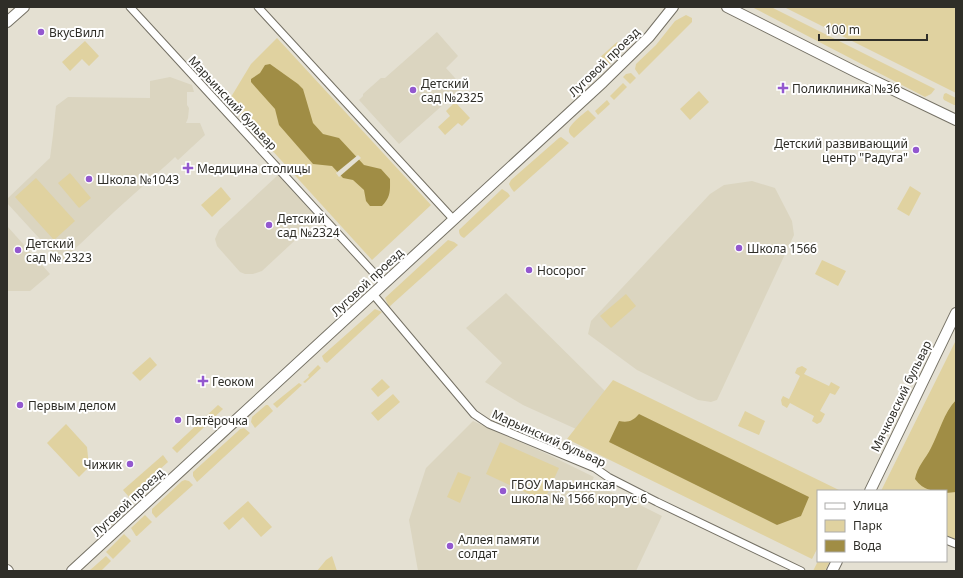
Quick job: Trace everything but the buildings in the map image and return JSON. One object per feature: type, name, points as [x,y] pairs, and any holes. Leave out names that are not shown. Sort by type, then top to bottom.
[{"type":"street","points":[[7,22],[24,7]]},
{"type":"street","name":"Марьинский бульвар","points":[[130,7],[384,284]]},
{"type":"street","points":[[258,7],[454,220]]},
{"type":"street","name":"Луговой проезд","points":[[72,571],[624,62],[649,37],[673,7]]},
{"type":"street","points":[[727,7],[856,72],[956,120]]},
{"type":"street","name":"Марьинский бульвар","points":[[373,294],[474,414],[481,419],[489,424],[595,468],[608,477],[657,502],[801,571]]},
{"type":"street","name":"Мячковский бульвар","points":[[870,490],[956,313]]},
{"type":"street","points":[[832,571],[836,562]]},
{"type":"shaded area","name":"Детский сад №2325","points":[[437,32],[458,56],[446,68],[463,87],[399,144],[359,100],[363,94],[381,78],[385,78]]},
{"type":"shaded area","name":"Школа №1043","points":[[170,77],[192,85],[194,92],[187,92],[187,105],[189,108],[186,123],[200,123],[205,135],[178,160],[175,157],[61,262],[7,203],[7,199],[50,158],[56,106],[68,97],[150,98],[150,81]]},
{"type":"shaded area","name":"Детский сад №2324","points":[[278,175],[318,219],[262,271],[253,274],[245,274],[240,272],[217,246],[215,239],[219,230]]},
{"type":"shaded area","points":[[752,181],[775,188],[792,221],[794,235],[717,400],[711,402],[698,400],[637,370],[588,334],[591,321],[710,194],[724,185]]},
{"type":"shaded area","name":"Детский сад № 2323","points":[[7,226],[50,274],[30,291],[7,291]]},
{"type":"shaded area","points":[[506,293],[607,393],[576,429],[523,405],[485,382],[502,363],[466,328]]},
{"type":"shaded area","name":"ГБОУ Марьинская школа № 1566 корпус 6","points":[[473,421],[594,477],[591,483],[662,516],[636,571],[418,571],[409,520],[426,468]]},
{"type":"green space","points":[[752,7],[771,7],[935,89],[931,94],[925,97]]},
{"type":"green space","points":[[784,7],[956,7],[956,93]]},
{"type":"green space","points":[[686,15],[692,18],[692,22],[639,75],[635,69],[636,64],[656,45],[675,21]]},
{"type":"green space","points":[[277,38],[431,205],[372,260],[228,102],[251,64]]},
{"type":"green space","points":[[85,41],[99,56],[89,66],[82,59],[70,71],[62,62]]},
{"type":"green space","points":[[617,42],[624,50],[615,60],[606,66],[601,65],[597,60]]},
{"type":"green space","points":[[631,73],[636,78],[630,84],[623,77],[626,74]]},
{"type":"green space","points":[[623,83],[627,87],[614,100],[610,96]]},
{"type":"green space","points":[[699,91],[709,102],[690,120],[680,109]]},
{"type":"green space","points":[[946,93],[956,98],[956,105],[944,100],[944,94]]},
{"type":"green space","points":[[607,100],[610,104],[598,115],[595,111]]},
{"type":"green space","points":[[455,102],[470,118],[462,126],[458,123],[445,135],[438,127],[450,116],[446,111]]},
{"type":"green space","points":[[588,110],[596,118],[574,138],[569,132],[571,125]]},
{"type":"green space","points":[[561,137],[569,143],[514,192],[509,184],[511,180]]},
{"type":"green space","points":[[70,173],[91,198],[79,208],[58,183]]},
{"type":"green space","points":[[36,178],[75,221],[54,240],[15,197]]},
{"type":"green space","points":[[910,186],[921,193],[909,216],[897,209]]},
{"type":"green space","points":[[221,187],[231,199],[212,217],[201,205]]},
{"type":"green space","points":[[502,189],[510,196],[464,238],[460,234],[459,230]]},
{"type":"green space","points":[[448,240],[458,245],[389,307],[385,298]]},
{"type":"green space","points":[[822,260],[846,271],[838,286],[815,274]]},
{"type":"green space","points":[[626,294],[636,306],[611,328],[600,316]]},
{"type":"green space","points":[[375,309],[382,312],[327,363],[324,361],[322,356]]},
{"type":"green space","points":[[956,340],[956,541],[947,536],[947,490],[881,490]]},
{"type":"green space","points":[[150,357],[157,365],[140,381],[132,373]]},
{"type":"green space","points":[[318,365],[321,368],[305,383],[303,382],[309,377],[308,375]]},
{"type":"green space","points":[[802,366],[807,369],[804,374],[829,386],[831,382],[840,387],[835,395],[830,393],[820,411],[825,414],[821,422],[817,424],[812,421],[814,416],[790,403],[787,408],[782,405],[781,400],[783,396],[789,399],[800,376],[795,373],[797,368]]},
{"type":"green space","points":[[382,379],[390,387],[378,397],[371,389]]},
{"type":"green space","points":[[613,380],[839,490],[817,490],[817,549],[812,559],[567,439]]},
{"type":"green space","points":[[299,383],[302,385],[277,408],[273,404]]},
{"type":"green space","points":[[393,394],[400,402],[378,421],[371,413]]},
{"type":"green space","points":[[218,405],[223,409],[177,453],[172,448]]},
{"type":"green space","points":[[268,405],[273,411],[255,428],[251,422],[252,417]]},
{"type":"green space","points":[[745,411],[765,421],[759,435],[738,426]]},
{"type":"green space","points":[[66,424],[87,447],[89,467],[79,477],[47,443]]},
{"type":"green space","points":[[244,428],[250,433],[197,482],[193,476],[193,472],[240,429]]},
{"type":"green space","points":[[500,442],[559,468],[544,501],[486,474]]},
{"type":"green space","points":[[163,455],[168,462],[129,497],[123,490]]},
{"type":"green space","points":[[458,472],[471,477],[460,503],[447,497]]},
{"type":"green space","points":[[182,481],[189,481],[193,485],[156,518],[152,513],[152,509]]},
{"type":"green space","points":[[248,501],[272,527],[261,537],[243,517],[229,530],[223,523]]},
{"type":"green space","points":[[145,515],[152,522],[136,536],[131,528]]},
{"type":"green space","points":[[124,534],[131,541],[113,559],[106,552]]},
{"type":"green space","points":[[106,556],[111,561],[101,571],[89,571]]},
{"type":"green space","points":[[332,556],[337,571],[317,571],[326,560]]},
{"type":"green space","points":[[818,562],[830,562],[825,571],[813,571]]},
{"type":"water","points":[[270,64],[303,89],[313,123],[323,134],[339,138],[364,165],[381,169],[390,179],[389,193],[382,206],[370,206],[366,201],[364,190],[353,180],[343,178],[332,166],[313,164],[279,125],[275,109],[251,82],[251,79],[260,73],[265,65]]},
{"type":"water","points":[[956,400],[956,492],[947,493],[947,490],[929,490],[918,483],[915,479],[916,475],[931,448],[948,410]]},
{"type":"water","points":[[639,414],[809,497],[801,516],[777,525],[609,442],[619,421],[630,421]]},
{"type":"pier","points":[[358,155],[361,158],[339,177],[336,173]]},
{"type":"place","name":"ВкусВилл","points":[[41,32]]},
{"type":"place","name":"Поликлиника №36","points":[[783,88]]},
{"type":"place","name":"Детский сад №2325","points":[[413,90]]},
{"type":"place","name":"Детский развивающий центр \"Радуга\"","points":[[916,150]]},
{"type":"place","name":"Медицина столицы","points":[[188,168]]},
{"type":"place","name":"Школа №1043","points":[[89,179]]},
{"type":"place","name":"Детский сад №2324","points":[[269,225]]},
{"type":"place","name":"Школа 1566","points":[[739,248]]},
{"type":"place","name":"Детский сад № 2323","points":[[18,250]]},
{"type":"place","name":"Носорог","points":[[529,270]]},
{"type":"place","name":"Геоком","points":[[203,381]]},
{"type":"place","name":"Первым делом","points":[[20,405]]},
{"type":"place","name":"Пятёрочка","points":[[178,420]]},
{"type":"place","name":"Чижик","points":[[130,464]]},
{"type":"place","name":"ГБОУ Марьинская школа № 1566 корпус 6","points":[[503,491]]},
{"type":"place","name":"Аллея памяти солдат","points":[[450,546]]}]
